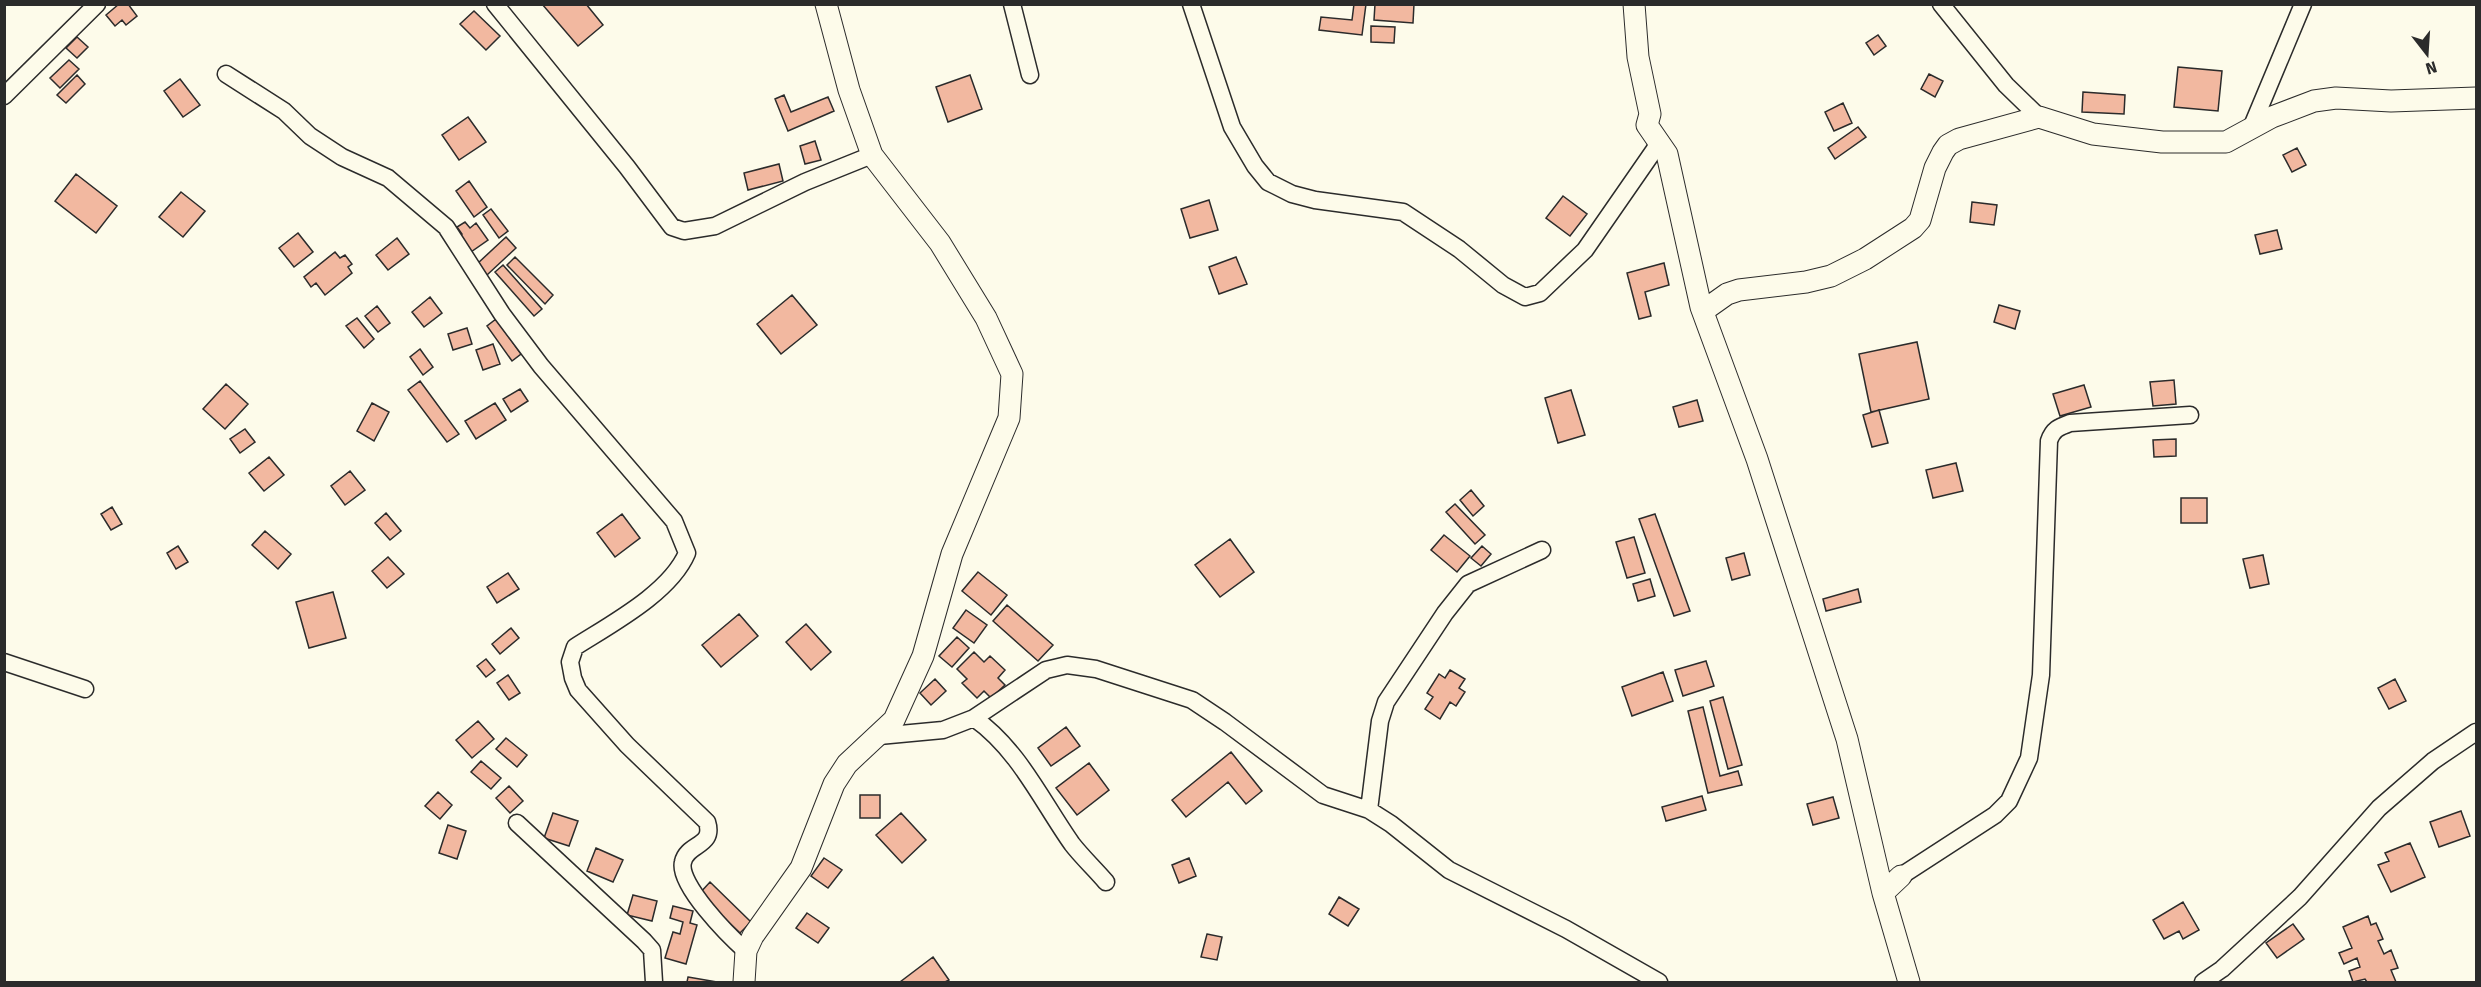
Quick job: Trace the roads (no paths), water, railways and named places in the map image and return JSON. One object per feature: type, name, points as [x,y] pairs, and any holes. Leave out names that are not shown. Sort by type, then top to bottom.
[{"type":"street","points":[[4,96],[97,4]]},
{"type":"street","points":[[495,4],[627,166],[672,227],[684,231],[715,226],[805,182],[872,155]]},
{"type":"street","points":[[744,982],[746,951],[753,936],[801,868],[834,784],[847,764],[894,720],[922,656],[952,554],[1009,418],[1012,374],[986,318],[940,243],[872,155],[849,90],[826,4]]},
{"type":"street","points":[[1012,4],[1030,75]]},
{"type":"street","points":[[1191,4],[1232,127],[1255,166],[1268,182],[1292,194],[1315,200],[1402,212],[1459,249],[1503,285],[1525,297],[1540,293],[1585,250],[1655,149],[1657,142],[1647,125],[1650,114],[1638,57],[1634,4]]},
{"type":"street","points":[[1941,4],[2006,85],[2039,117],[2093,134],[2162,142],[2226,142],[2253,126],[2314,101],[2336,98],[2391,101],[2476,98]]},
{"type":"street","points":[[2253,126],[2303,4]]},
{"type":"street","points":[[226,74],[284,111],[310,136],[342,157],[388,178],[446,227],[502,314],[541,366],[674,520],[687,553],[681,567],[650,596],[575,647],[570,662],[578,690],[627,745],[707,822],[708,837],[686,855],[682,864],[684,874],[696,895],[720,925],[746,951]]},
{"type":"street","points":[[1703,310],[1727,294],[1739,290],[1818,280],[1865,259],[1917,224],[1935,168],[1948,145],[2039,117]]},
{"type":"street","points":[[1647,125],[1667,154],[1703,310],[1758,459],[1843,728],[1883,893],[1909,982]]},
{"type":"street","points":[[1883,893],[1901,876],[1995,815],[2009,801],[2029,758],[2041,675],[2049,441],[2052,432],[2059,426],[2070,423],[2190,414]]},
{"type":"street","points":[[1369,810],[1380,721],[1386,702],[1438,623],[1468,584],[1542,550]]},
{"type":"street","points":[[4,662],[85,689]]},
{"type":"street","points":[[879,736],[943,730],[974,718],[1046,670],[1067,665],[1096,669],[1192,700],[1323,795],[1369,810],[1391,824],[1449,870],[1566,929],[1659,982]]},
{"type":"street","points":[[974,718],[993,731],[1014,754],[1073,846],[1106,882]]},
{"type":"street","points":[[2203,982],[2222,969],[2300,897],[2379,808],[2433,761],[2476,732]]},
{"type":"street","points":[[517,823],[652,950],[654,982]]}]
